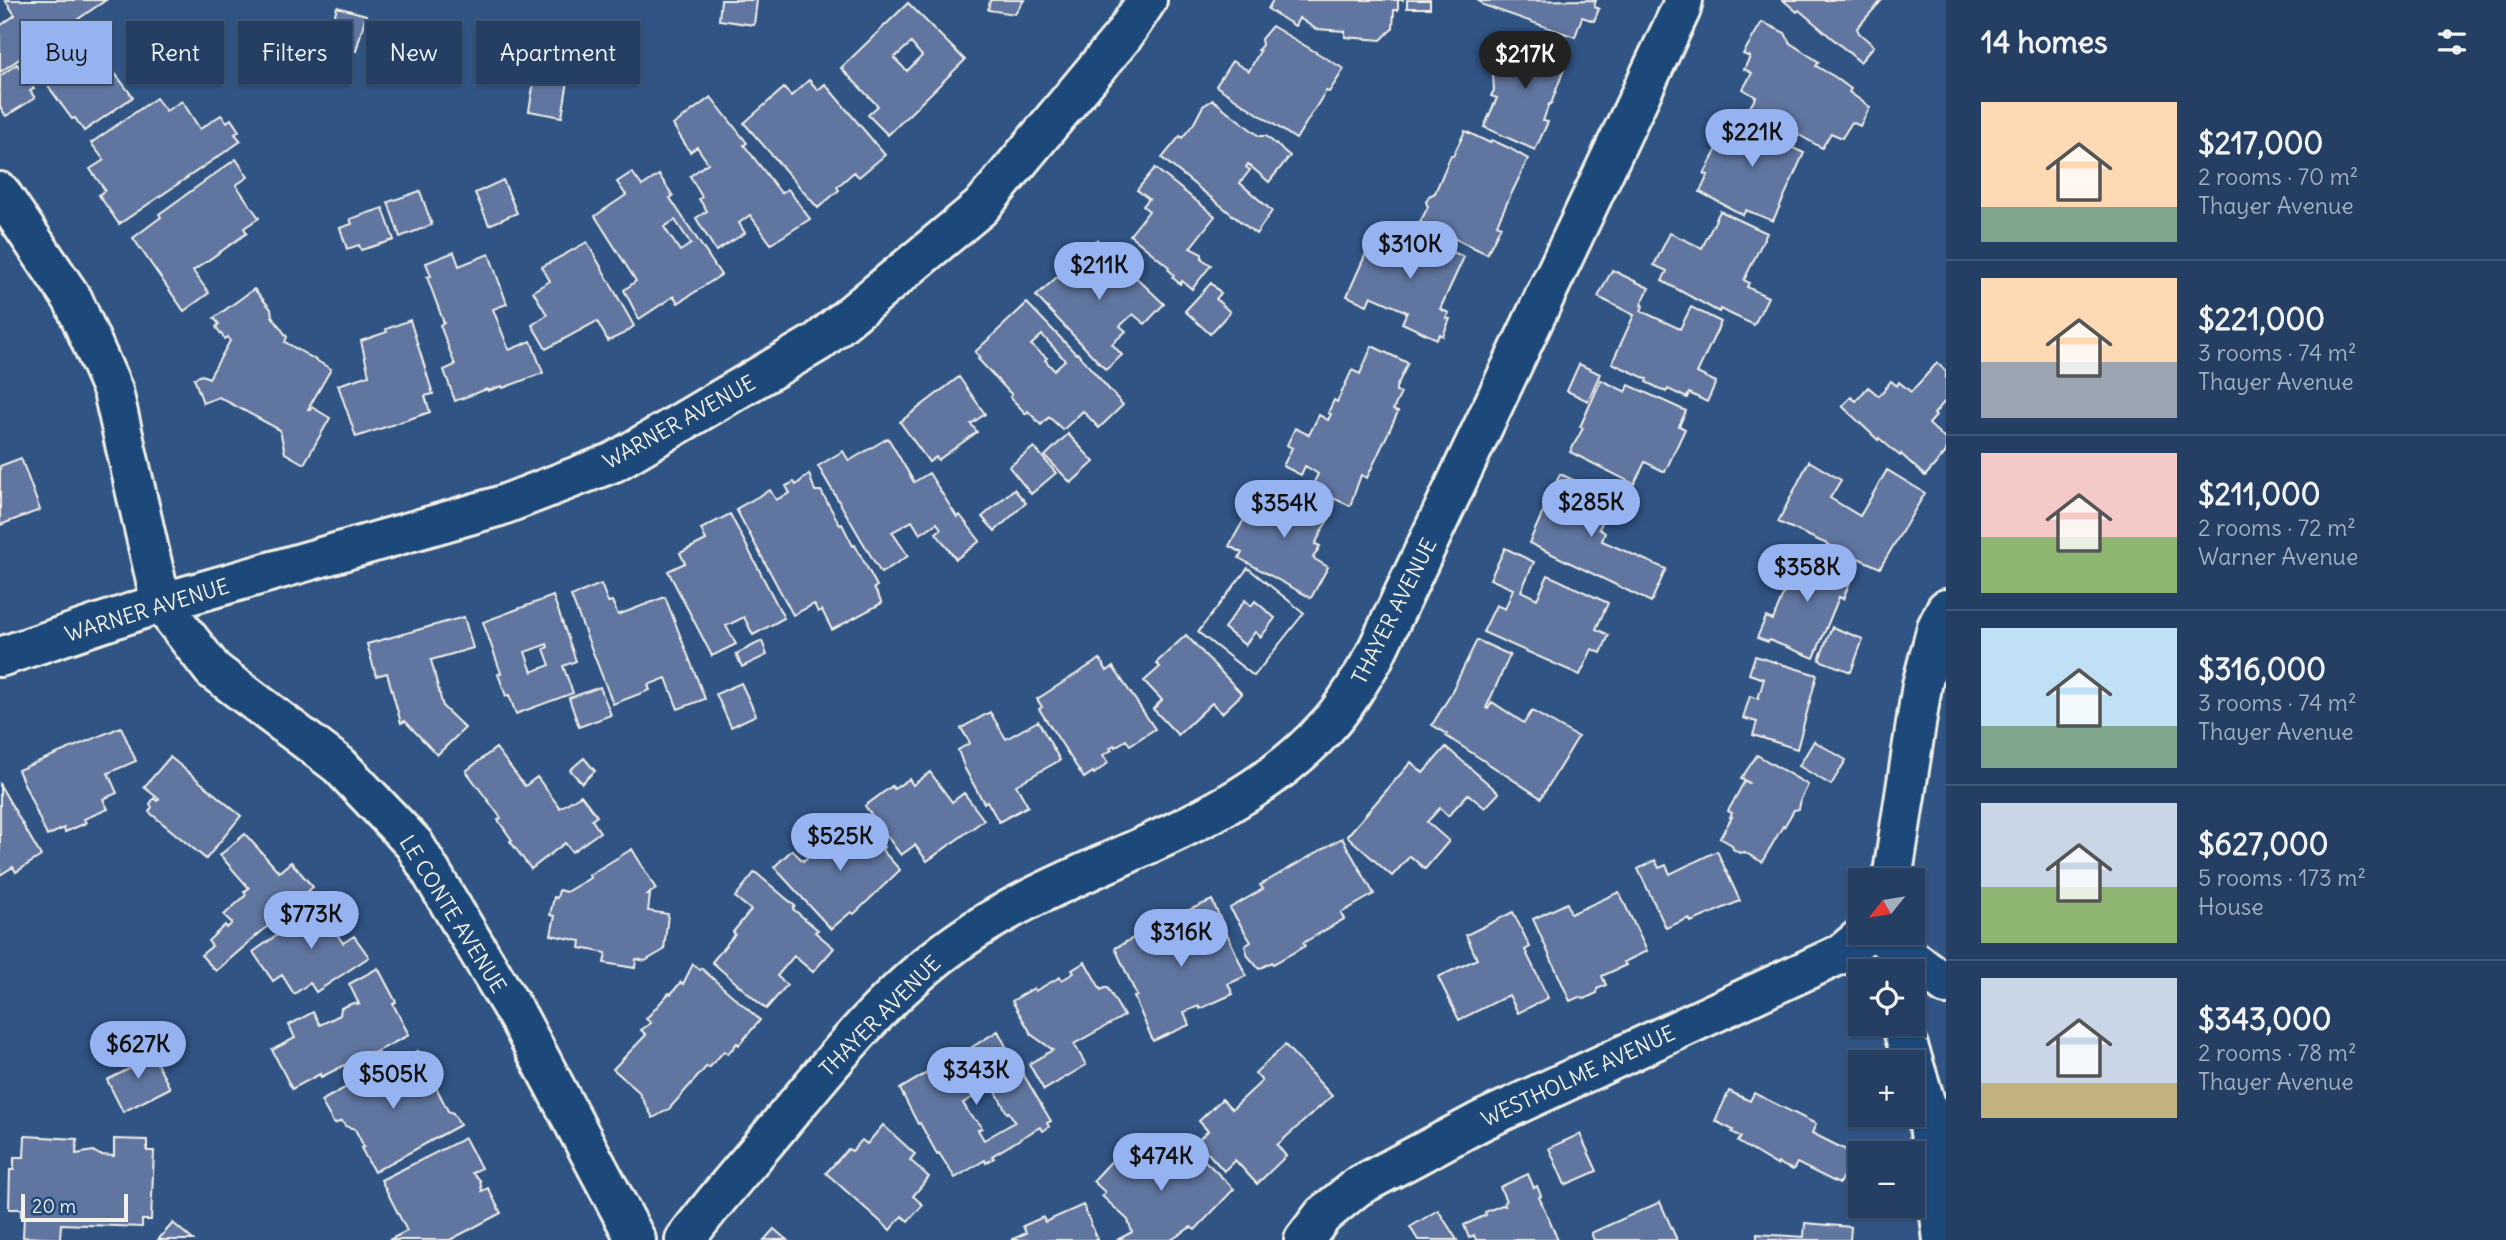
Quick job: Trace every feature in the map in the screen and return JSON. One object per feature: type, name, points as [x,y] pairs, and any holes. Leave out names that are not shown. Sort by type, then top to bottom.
[{"type":"street","name":"WARNER AVENUE","points":[[0,657],[161,603],[500,506],[614,462],[818,342],[981,207],[1124,35],[1147,0]]},
{"type":"street","name":"THAYER AVENUE","points":[[685,1240],[850,1040],[919,970],[1007,910],[1207,815],[1250,791],[1292,760],[1327,726],[1372,661],[1683,0]]},
{"type":"street","name":"LE CONTE AVENUE","points":[[0,192],[73,300],[113,391],[161,603],[213,670],[339,765],[414,844],[519,1019],[636,1240]]},
{"type":"street","points":[[1894,868],[1922,685],[1937,627],[1946,609]]},
{"type":"street","name":"WESTHOLME AVENUE","points":[[1304,1240],[1323,1215],[1357,1187],[1481,1121],[1841,954],[1852,945]]},
{"type":"street","points":[[1892,945],[1946,985]]},
{"type":"street","points":[[1925,1101],[1942,1240]]},
{"type":"building","points":[[5,0],[106,0],[75,21],[21,21],[21,58],[0,72],[0,26],[15,15]]},
{"type":"building","points":[[721,0],[757,0],[754,25],[719,20]]},
{"type":"building","points":[[990,0],[1024,0],[1015,14],[988,10]]},
{"type":"building","points":[[1273,0],[1398,0],[1398,10],[1394,10],[1393,28],[1381,40],[1345,37],[1345,31],[1316,29],[1299,18],[1295,26],[1268,9]]},
{"type":"building","points":[[1407,0],[1430,0],[1430,8],[1407,8]]},
{"type":"building","points":[[1596,0],[1594,7],[1599,9],[1594,21],[1582,17],[1575,37],[1483,5],[1479,1]]},
{"type":"building","points":[[1783,0],[1882,0],[1857,28],[1874,46],[1860,62],[1799,10],[1797,12]]},
{"type":"building","points":[[908,3],[965,60],[888,135],[868,115],[878,106],[841,68]],"holes":[[[911,43],[922,56],[907,71],[894,58]]]},
{"type":"building","points":[[337,7],[366,15],[356,51],[352,50],[352,21],[333,21]]},
{"type":"building","points":[[1762,22],[1785,33],[1790,43],[1819,62],[1816,66],[1851,89],[1849,92],[1870,107],[1860,126],[1852,122],[1842,138],[1831,133],[1822,148],[1750,107],[1756,97],[1743,89],[1752,73],[1744,69],[1750,57],[1743,54]]},
{"type":"building","points":[[1272,26],[1344,69],[1329,92],[1326,91],[1296,139],[1216,86],[1232,61],[1249,71],[1260,51],[1261,39]]},
{"type":"building","points":[[1527,35],[1553,45],[1552,49],[1569,55],[1543,121],[1548,122],[1535,150],[1484,127],[1497,98],[1491,96],[1497,63],[1516,43],[1523,45]]},
{"type":"building","points":[[17,64],[21,70],[21,84],[31,84],[34,89],[30,91],[35,98],[6,116],[0,107],[0,76]]},
{"type":"building","points":[[112,70],[133,97],[84,131],[75,118],[72,119],[47,84],[112,84]]},
{"type":"building","points":[[809,80],[818,90],[825,84],[885,155],[859,177],[854,172],[837,187],[839,190],[818,208],[744,123],[784,88],[791,96]]},
{"type":"building","points":[[534,84],[568,84],[562,117],[529,111]]},
{"type":"building","points":[[711,97],[781,193],[788,189],[810,219],[771,244],[750,215],[739,223],[745,233],[716,251],[696,218],[707,211],[690,176],[708,163],[697,147],[690,152],[673,125]]},
{"type":"building","points":[[156,98],[166,111],[182,101],[200,129],[221,115],[227,122],[231,119],[239,131],[235,134],[241,141],[119,224],[99,195],[105,190],[90,169],[104,160],[91,143]]},
{"type":"building","points":[[1213,100],[1290,156],[1269,182],[1248,164],[1246,167],[1250,170],[1240,183],[1272,211],[1256,234],[1162,158],[1194,123],[1203,106]]},
{"type":"building","points":[[1735,114],[1797,141],[1793,148],[1804,153],[1773,221],[1746,210],[1743,215],[1700,192],[1708,175],[1704,174]]},
{"type":"building","points":[[1465,131],[1490,143],[1492,140],[1528,159],[1497,224],[1501,226],[1487,254],[1420,222],[1428,207],[1426,202],[1429,196],[1435,193],[1451,155],[1453,156]]},
{"type":"building","points":[[236,159],[248,177],[236,185],[259,218],[244,228],[247,233],[193,271],[209,293],[184,311],[133,238],[161,217],[159,214]]},
{"type":"building","points":[[1155,168],[1215,216],[1190,248],[1202,254],[1202,259],[1211,265],[1192,289],[1182,281],[1180,284],[1172,277],[1174,275],[1169,267],[1130,235],[1149,211],[1143,206],[1149,199],[1137,190]]},
{"type":"building","points":[[632,172],[642,186],[659,175],[673,196],[670,198],[721,275],[678,303],[674,296],[639,319],[624,290],[636,281],[595,216],[626,195],[617,182]],"holes":[[[675,220],[691,244],[680,251],[664,227]]]},
{"type":"building","points":[[503,180],[517,213],[489,225],[475,193]]},
{"type":"building","points":[[420,191],[432,225],[400,237],[388,202]]},
{"type":"building","points":[[383,208],[394,240],[361,250],[359,245],[347,249],[340,228],[352,224],[350,219]]},
{"type":"building","points":[[1720,211],[1767,233],[1744,280],[1749,283],[1747,287],[1768,297],[1754,325],[1720,309],[1719,312],[1662,281],[1667,271],[1654,265],[1670,233],[1702,248]]},
{"type":"building","points":[[1398,227],[1464,257],[1440,309],[1449,313],[1446,318],[1450,319],[1443,336],[1440,334],[1437,339],[1402,323],[1407,312],[1371,296],[1367,305],[1347,296],[1367,251],[1384,259]]},
{"type":"building","points":[[1097,240],[1164,304],[1145,324],[1133,314],[1120,326],[1126,331],[1112,344],[1122,355],[1106,370],[1036,296],[1079,262],[1076,259],[1084,248]]},
{"type":"building","points":[[587,242],[634,326],[608,341],[597,321],[546,349],[532,325],[547,315],[533,291],[550,281],[542,267]]},
{"type":"building","points":[[454,252],[459,266],[489,254],[507,304],[493,309],[509,350],[531,341],[543,373],[503,388],[487,389],[455,401],[444,370],[455,365],[440,325],[444,323],[427,277],[431,276],[426,263]]},
{"type":"building","points":[[1612,270],[1649,288],[1641,311],[1680,329],[1691,307],[1721,322],[1697,373],[1716,382],[1707,402],[1689,393],[1687,398],[1668,389],[1666,392],[1646,382],[1647,379],[1612,363],[1634,315],[1598,297]]},
{"type":"building","points":[[1211,283],[1221,293],[1216,299],[1230,312],[1210,334],[1185,311]]},
{"type":"building","points":[[254,289],[271,309],[272,316],[287,337],[285,342],[331,369],[308,409],[312,407],[330,418],[304,464],[285,453],[280,430],[219,397],[203,403],[194,378],[202,375],[209,378],[230,341],[228,337],[225,339],[216,327],[219,324],[214,318]]},
{"type":"building","points":[[1027,303],[1077,353],[1123,405],[1099,428],[1083,411],[1063,430],[1049,417],[1041,425],[1010,397],[1012,395],[978,359],[980,357],[975,352]],"holes":[[[1042,335],[1065,360],[1054,370],[1045,360],[1047,358],[1031,345]]]},
{"type":"building","points":[[410,320],[433,394],[425,396],[430,412],[356,437],[338,385],[369,375],[361,341]]},
{"type":"building","points":[[1372,346],[1408,363],[1396,388],[1396,391],[1401,393],[1393,410],[1398,412],[1367,478],[1361,475],[1350,506],[1311,488],[1318,474],[1312,470],[1305,466],[1301,475],[1283,466],[1292,448],[1287,445],[1295,428],[1309,435],[1319,415],[1328,420],[1334,400],[1337,402],[1352,370],[1360,374]]},
{"type":"building","points":[[1937,363],[1946,371],[1946,400],[1929,424],[1946,440],[1946,452],[1925,476],[1901,454],[1900,456],[1879,438],[1878,440],[1842,406],[1851,397],[1856,401],[1868,387],[1879,396],[1891,381],[1897,386],[1899,382],[1911,392]]},
{"type":"building","points":[[1579,364],[1600,374],[1588,401],[1567,391]]},
{"type":"building","points":[[959,377],[985,414],[971,424],[977,432],[938,460],[936,457],[929,462],[900,422]]},
{"type":"building","points":[[1601,380],[1626,392],[1629,385],[1686,411],[1679,426],[1685,429],[1665,472],[1645,462],[1634,484],[1570,452],[1583,428],[1580,427]]},
{"type":"building","points":[[1068,434],[1094,462],[1071,483],[1045,456]]},
{"type":"building","points":[[888,438],[914,482],[929,473],[957,517],[960,515],[980,541],[956,559],[936,533],[941,529],[937,523],[920,534],[912,521],[892,532],[908,556],[881,573],[818,466],[843,451],[849,461]]},
{"type":"building","points":[[1034,447],[1056,473],[1031,494],[1009,467]]},
{"type":"building","points":[[21,458],[40,510],[0,525],[0,466]]},
{"type":"building","points":[[1809,461],[1841,480],[1830,498],[1860,516],[1887,470],[1925,493],[1880,568],[1778,522]]},
{"type":"building","points":[[809,474],[815,491],[821,491],[853,546],[855,545],[877,586],[874,588],[882,603],[832,630],[822,610],[818,612],[814,604],[793,615],[736,509],[770,490],[776,500],[790,493],[786,486],[794,482],[796,485]]},
{"type":"building","points":[[1560,474],[1602,493],[1600,496],[1612,501],[1599,529],[1605,533],[1602,541],[1666,569],[1651,602],[1529,543]]},
{"type":"building","points":[[1014,489],[1026,503],[995,531],[982,517]]},
{"type":"building","points":[[1286,489],[1332,514],[1315,544],[1320,546],[1313,558],[1328,567],[1311,598],[1239,558],[1242,553],[1229,546],[1259,493],[1279,501]]},
{"type":"building","points":[[730,514],[784,618],[753,635],[744,617],[726,626],[736,644],[712,656],[668,571],[685,563],[680,553],[706,540],[701,529]]},
{"type":"building","points":[[1505,548],[1534,562],[1521,591],[1537,599],[1548,575],[1608,603],[1596,629],[1609,635],[1601,653],[1592,649],[1580,675],[1483,632],[1496,605],[1505,609],[1513,589],[1490,579]]},
{"type":"building","points":[[1801,549],[1855,569],[1843,599],[1839,597],[1814,658],[1757,638],[1766,617],[1773,620]]},
{"type":"building","points":[[1248,568],[1304,613],[1254,676],[1198,632]],"holes":[[[1245,600],[1251,606],[1255,601],[1275,618],[1261,637],[1255,632],[1245,645],[1224,628]]]},
{"type":"building","points":[[1248,568],[1304,613],[1254,676],[1198,632]]},
{"type":"building","points":[[601,584],[608,602],[612,601],[618,615],[665,597],[705,699],[678,709],[666,678],[648,685],[650,690],[613,704],[571,596]]},
{"type":"building","points":[[553,596],[576,661],[563,666],[573,693],[516,714],[498,674],[501,673],[483,622]],"holes":[[[547,644],[548,647],[544,649],[550,665],[532,672],[525,652]]]},
{"type":"building","points":[[464,617],[473,648],[431,660],[443,707],[465,728],[437,755],[405,721],[401,723],[387,673],[376,676],[367,644]]},
{"type":"building","points":[[1832,627],[1863,639],[1851,672],[1819,660]]},
{"type":"building","points":[[1186,635],[1242,694],[1222,713],[1212,703],[1178,735],[1153,709],[1162,700],[1144,681],[1160,667],[1156,663]]},
{"type":"building","points":[[1477,640],[1510,655],[1486,708],[1488,709],[1492,702],[1524,723],[1532,711],[1578,737],[1541,798],[1432,725]]},
{"type":"building","points":[[762,641],[767,655],[742,667],[736,654]]},
{"type":"building","points":[[1755,656],[1817,675],[1797,749],[1753,735],[1757,722],[1743,718],[1750,696],[1758,699],[1764,679],[1749,674]]},
{"type":"building","points":[[1100,659],[1107,671],[1113,667],[1155,729],[1130,745],[1126,740],[1115,747],[1114,745],[1110,748],[1112,750],[1103,755],[1108,763],[1084,778],[1039,709],[1042,707],[1037,699]]},
{"type":"building","points":[[741,683],[756,715],[731,727],[716,694]]},
{"type":"building","points":[[600,687],[611,715],[579,727],[569,698]]},
{"type":"building","points":[[990,712],[1006,739],[1038,721],[1060,760],[1016,785],[1028,806],[999,822],[987,801],[984,803],[958,750],[970,743],[961,728]]},
{"type":"building","points":[[121,727],[136,761],[108,773],[117,793],[103,799],[108,809],[84,819],[86,823],[65,832],[64,828],[47,836],[18,770]]},
{"type":"building","points":[[1814,741],[1846,760],[1831,785],[1799,766]]},
{"type":"building","points":[[1446,747],[1499,793],[1485,808],[1468,794],[1448,816],[1440,808],[1427,822],[1449,841],[1425,869],[1410,856],[1392,876],[1347,836],[1411,762],[1423,773]]},
{"type":"building","points":[[496,748],[525,786],[537,777],[560,808],[581,795],[597,816],[592,820],[600,832],[572,852],[565,843],[531,869],[510,841],[512,840],[498,820],[501,818],[466,771]]},
{"type":"building","points":[[1757,755],[1808,785],[1799,809],[1794,810],[1762,862],[1733,849],[1732,845],[1720,838],[1732,817],[1732,813],[1728,811],[1744,782],[1750,783],[1741,779]]},
{"type":"building","points":[[170,757],[241,816],[206,859],[149,812],[154,798],[157,801],[159,799],[144,787]]},
{"type":"building","points":[[584,758],[595,771],[582,783],[570,770]]},
{"type":"building","points":[[930,772],[952,802],[964,793],[984,820],[927,861],[915,845],[901,855],[865,806],[892,786],[894,789],[909,779],[913,785]]},
{"type":"building","points":[[0,785],[41,856],[16,872],[13,867],[0,875]]},
{"type":"building","points":[[853,816],[884,847],[882,850],[900,870],[854,914],[851,912],[831,929],[774,867],[792,850],[803,861]]},
{"type":"building","points":[[245,834],[279,872],[291,862],[313,887],[216,971],[201,955],[212,946],[208,941],[225,925],[227,928],[232,923],[224,915],[246,895],[244,892],[249,888],[220,855]]},
{"type":"building","points":[[1342,838],[1374,894],[1341,913],[1344,919],[1303,943],[1305,946],[1259,969],[1248,956],[1245,946],[1251,942],[1230,908],[1263,889],[1260,885]]},
{"type":"building","points":[[632,849],[656,889],[647,895],[650,895],[648,911],[668,914],[664,950],[645,961],[636,959],[635,968],[604,963],[606,953],[580,948],[581,941],[551,935],[555,916],[550,915],[554,897],[557,898],[559,890],[566,892]]},
{"type":"building","points":[[1717,851],[1740,901],[1691,922],[1689,918],[1666,928],[1638,869],[1655,860],[1659,868],[1666,865],[1670,874]]},
{"type":"building","points":[[755,872],[795,906],[793,909],[834,948],[813,972],[794,956],[777,976],[787,985],[766,1009],[712,962],[751,910],[735,897]]},
{"type":"building","points":[[1619,892],[1647,951],[1602,976],[1606,985],[1597,989],[1597,993],[1570,1001],[1533,919],[1567,903],[1571,914]]},
{"type":"building","points":[[328,899],[345,924],[334,930],[343,943],[354,936],[369,957],[316,992],[310,983],[294,994],[282,975],[273,981],[253,952]]},
{"type":"building","points":[[1212,900],[1246,976],[1228,984],[1233,994],[1200,1009],[1199,1006],[1184,1012],[1189,1025],[1153,1041],[1134,997],[1137,996],[1115,948],[1181,918],[1182,921],[1185,920],[1182,913]]},
{"type":"building","points":[[1513,912],[1530,947],[1525,950],[1548,998],[1518,1013],[1509,995],[1459,1020],[1438,977],[1477,959],[1466,935]]},
{"type":"building","points":[[1085,962],[1101,990],[1107,987],[1124,1016],[1074,1044],[1086,1065],[1044,1090],[1029,1064],[1053,1050],[1032,1035],[1012,1001],[1060,977],[1062,980]]},
{"type":"building","points":[[693,964],[760,1020],[739,1045],[737,1043],[728,1054],[724,1051],[669,1109],[653,1118],[638,1091],[613,1069],[646,1035],[641,1030],[651,1023],[646,1019],[669,993],[681,982],[683,984]]},
{"type":"building","points":[[378,968],[409,1035],[292,1089],[272,1050],[295,1038],[289,1025],[313,1012],[320,1025],[340,1015],[341,1008],[353,1003],[359,1004],[349,984]]},
{"type":"building","points":[[998,1031],[1017,1068],[1019,1067],[1051,1121],[1047,1123],[1049,1127],[1043,1131],[1040,1127],[992,1156],[994,1158],[986,1163],[985,1160],[955,1178],[939,1153],[937,1154],[920,1123],[918,1124],[900,1089],[942,1064],[947,1073],[958,1067],[957,1065],[978,1056],[972,1047]],"holes":[[[993,1086],[1007,1113],[1009,1112],[1015,1122],[984,1140],[978,1130],[982,1128],[980,1124],[970,1115],[963,1103]]]},
{"type":"building","points":[[143,1045],[150,1059],[154,1058],[170,1088],[123,1112],[107,1080],[135,1066],[128,1053]]},
{"type":"building","points":[[1285,1045],[1332,1096],[1277,1145],[1286,1156],[1257,1184],[1235,1160],[1224,1171],[1197,1141],[1208,1131],[1199,1121],[1222,1099],[1232,1109],[1262,1081],[1255,1073]]},
{"type":"building","points":[[418,1051],[448,1111],[453,1113],[460,1125],[374,1172],[361,1148],[364,1147],[355,1129],[345,1126],[342,1121],[334,1124],[321,1101]]},
{"type":"building","points":[[1729,1091],[1750,1101],[1754,1093],[1816,1124],[1812,1133],[1848,1151],[1848,1166],[1839,1184],[1797,1163],[1793,1170],[1778,1163],[1777,1165],[1738,1142],[1741,1137],[1715,1121]]},
{"type":"building","points":[[883,1125],[915,1154],[910,1160],[929,1177],[913,1196],[923,1205],[908,1221],[902,1216],[890,1230],[826,1173],[848,1149],[852,1151],[862,1140],[867,1144]]},
{"type":"building","points":[[1580,1134],[1597,1171],[1565,1185],[1549,1148]]},
{"type":"building","points":[[25,1136],[77,1139],[76,1154],[93,1151],[100,1155],[114,1156],[114,1139],[147,1140],[147,1151],[154,1151],[151,1220],[142,1220],[142,1227],[61,1224],[60,1239],[23,1237],[24,1216],[21,1216],[21,1209],[9,1209],[10,1170],[14,1170],[14,1157],[24,1157]]},
{"type":"building","points":[[465,1138],[481,1168],[472,1173],[480,1180],[482,1191],[488,1188],[501,1213],[450,1240],[389,1240],[407,1231],[381,1180]]},
{"type":"building","points":[[1132,1139],[1163,1167],[1182,1153],[1190,1164],[1200,1156],[1234,1189],[1195,1230],[1191,1227],[1171,1240],[1117,1240],[1132,1232],[1128,1220],[1102,1196],[1105,1192],[1093,1181]]},
{"type":"building","points":[[1528,1174],[1534,1188],[1537,1186],[1541,1196],[1539,1197],[1558,1240],[1476,1240],[1474,1235],[1469,1238],[1464,1225],[1486,1215],[1485,1212],[1505,1206],[1506,1201],[1500,1187]]},
{"type":"building","points":[[1660,1202],[1677,1240],[1594,1240],[1591,1233]]},
{"type":"building","points":[[1083,1205],[1098,1240],[1011,1240],[1026,1233],[1023,1226],[1043,1217],[1045,1222]]},
{"type":"building","points":[[1438,1210],[1457,1240],[1418,1240],[1410,1227]]},
{"type":"building","points":[[173,1223],[193,1240],[158,1240]]},
{"type":"building","points":[[1805,1223],[1851,1227],[1850,1240],[1757,1240],[1757,1234],[1804,1237]]},
{"type":"building","points":[[774,1229],[787,1240],[764,1240]]}]
